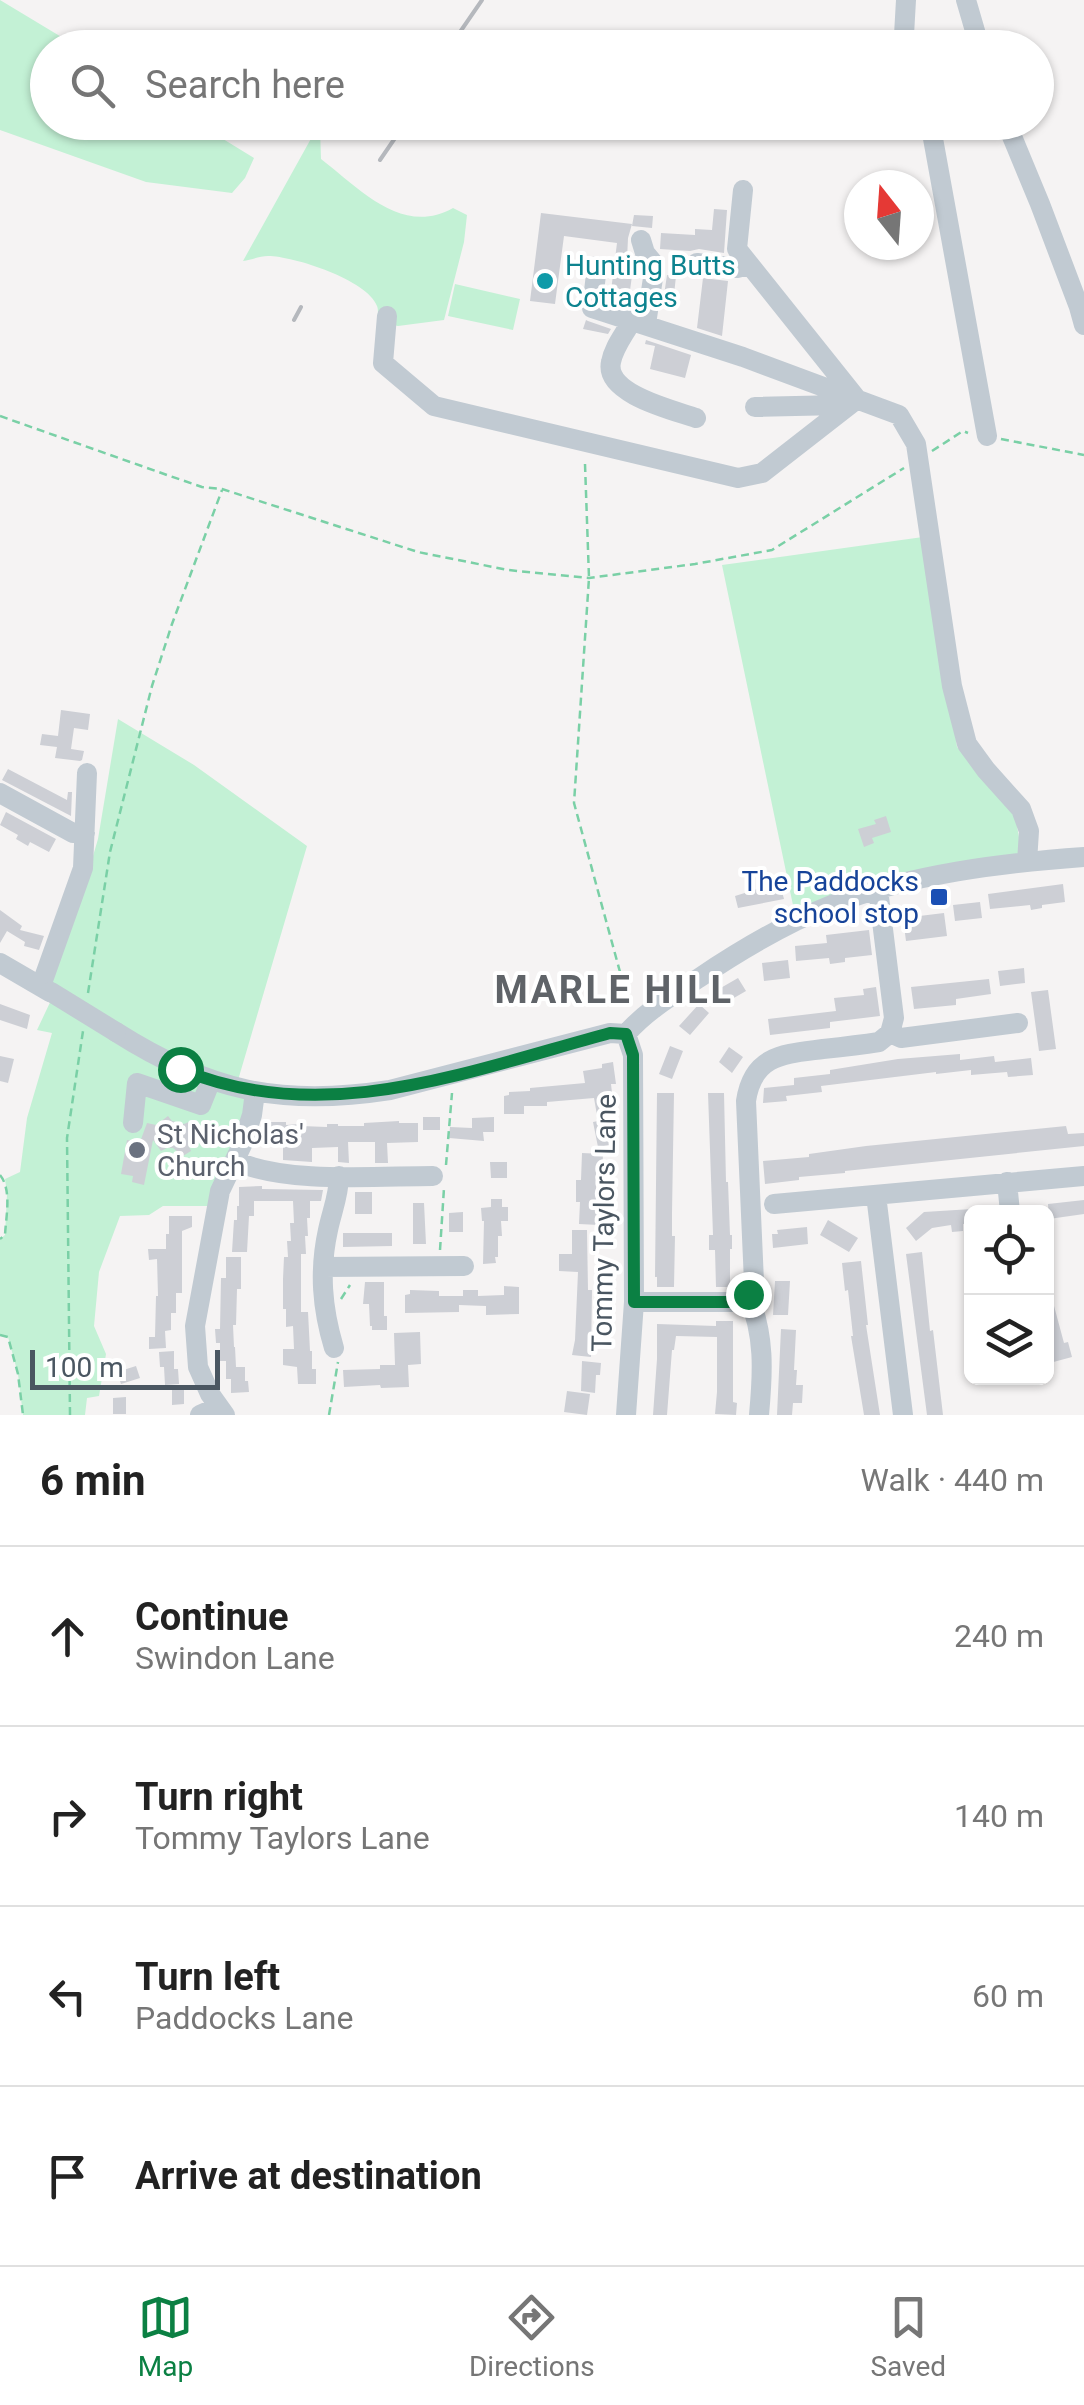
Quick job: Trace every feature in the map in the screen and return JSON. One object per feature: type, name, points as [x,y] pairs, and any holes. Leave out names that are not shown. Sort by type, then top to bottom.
[{"type":"street","points":[[904,30],[906,0]]},
{"type":"street","points":[[966,0],[975,30]]},
{"type":"street","points":[[933,140],[987,436]]},
{"type":"street","points":[[1013,140],[1084,325]]},
{"type":"street","points":[[743,190],[737,249],[857,400]]},
{"type":"street","points":[[641,240],[654,265],[639,322],[616,347],[610,372],[626,391],[696,418]]},
{"type":"street","points":[[696,263],[737,268],[749,265]]},
{"type":"street","points":[[597,266],[592,308],[898,415],[916,444],[952,686],[967,744],[1021,809],[1029,831],[1028,862]]},
{"type":"street","points":[[387,316],[383,363],[434,406],[738,478],[762,473],[857,400]]},
{"type":"street","points":[[755,406],[840,405],[857,400]]},
{"type":"street","points":[[46,989],[84,868],[88,772]]},
{"type":"street","points":[[0,793],[73,833],[85,833]]},
{"type":"street","points":[[0,963],[180,1069],[255,1092],[364,1094],[630,1029],[652,1009],[746,947],[830,906],[878,889],[968,871],[1084,857]]},
{"type":"street","points":[[634,1302],[736,1302],[748,1294],[754,1282],[746,1101],[750,1082],[760,1067],[783,1054],[879,1042],[890,1033],[894,1018],[878,889]]},
{"type":"street","points":[[890,1033],[901,1038],[1018,1024]]},
{"type":"street","name":"Tommy Taylors Lane","points":[[626,1415],[634,1302],[630,1029]]},
{"type":"street","points":[[133,1123],[136,1083],[200,1105],[211,1080]]},
{"type":"street","points":[[214,1412],[198,1367],[195,1326],[220,1192],[236,1162],[252,1115],[255,1092]]},
{"type":"street","points":[[236,1162],[268,1173],[434,1176]]},
{"type":"street","points":[[334,1348],[323,1303],[323,1268],[329,1223],[339,1194],[339,1176]]},
{"type":"street","points":[[774,1204],[1084,1176]]},
{"type":"street","points":[[1007,1182],[1009,1205]]},
{"type":"street","points":[[876,1195],[903,1415]]},
{"type":"street","points":[[323,1268],[464,1266]]},
{"type":"street","points":[[748,1294],[757,1316],[762,1350],[759,1415]]},
{"type":"path","points":[[0,416],[202,487],[222,489],[418,552],[508,570],[589,578],[772,550],[963,432],[1084,455]]},
{"type":"path","points":[[585,464],[589,578],[574,802],[630,1029]]},
{"type":"path","points":[[87,1004],[110,852],[152,686],[222,489]]},
{"type":"path","points":[[70,1415],[66,1138],[84,1024]]},
{"type":"path","points":[[0,1175],[7,1194],[5,1236],[0,1239]]},
{"type":"path","points":[[340,1302],[362,1267]]},
{"type":"path","points":[[0,1335],[8,1337],[24,1415]]},
{"type":"path","points":[[330,1415],[338,1362],[334,1348]]},
{"type":"green space","points":[[0,0],[50,30],[30,30],[30,140],[225,140],[254,158],[245,178],[232,193],[146,182],[0,130]]},
{"type":"green space","points":[[310,140],[320,140],[321,159],[382,205],[416,217],[453,208],[467,215],[444,320],[398,326],[378,322],[378,308],[371,296],[345,279],[279,257],[243,261]]},
{"type":"green space","points":[[455,284],[520,299],[513,330],[448,316]]},
{"type":"green space","points":[[930,536],[957,747],[1014,809],[1022,854],[794,910],[722,565]]},
{"type":"green space","points":[[118,719],[194,765],[307,846],[236,1087],[255,1092],[217,1206],[163,1206],[149,1215],[120,1216],[99,1272],[94,1326],[106,1354],[99,1396],[87,1398],[85,1415],[23,1415],[8,1337],[0,1335],[0,1239],[5,1235],[5,1179],[20,1172],[27,1118],[52,1033],[37,1030],[54,994],[49,980],[78,907],[98,839]]},
{"type":"building","points":[[714,209],[727,210],[724,253],[660,249],[661,233],[695,235],[695,229],[712,230]]},
{"type":"building","name":"Hunting Butts Cottages","points":[[541,213],[632,224],[627,260],[634,261],[628,305],[610,299],[617,243],[564,236],[555,304],[530,301]]},
{"type":"building","points":[[634,215],[653,216],[652,228],[632,226]]},
{"type":"building","points":[[667,275],[676,276],[673,304],[663,302]]},
{"type":"building","points":[[703,278],[728,281],[722,336],[697,328]]},
{"type":"building","points":[[586,320],[611,329],[608,334],[583,329]]},
{"type":"building","points":[[646,340],[691,355],[685,378],[650,369],[655,346],[645,344]]},
{"type":"building","points":[[61,710],[90,714],[88,730],[74,728],[71,749],[84,751],[80,761],[55,758],[57,747],[40,745],[42,734],[58,736]]},
{"type":"building","points":[[8,769],[67,800],[68,792],[72,792],[71,816],[2,780]]},
{"type":"building","points":[[6,812],[56,839],[49,852],[30,842],[28,846],[0,825]]},
{"type":"building","points":[[886,816],[891,832],[872,838],[874,843],[864,847],[858,829],[876,824],[874,820]]},
{"type":"building","points":[[1063,884],[1065,902],[1031,910],[1030,905],[990,909],[988,894]]},
{"type":"building","points":[[767,886],[768,891],[781,888],[784,899],[738,908],[735,896]]},
{"type":"building","points":[[980,902],[982,918],[955,921],[953,905]]},
{"type":"building","points":[[0,910],[22,926],[20,930],[44,936],[39,950],[24,946],[25,942],[7,931],[0,943]]},
{"type":"building","points":[[944,913],[947,936],[906,941],[903,918]]},
{"type":"building","points":[[869,930],[872,955],[830,964],[829,958],[796,961],[795,946],[827,943],[826,935]]},
{"type":"building","points":[[788,960],[790,978],[764,981],[762,963]]},
{"type":"building","points":[[1024,968],[1025,983],[1000,986],[998,971]]},
{"type":"building","points":[[738,978],[746,991],[720,1006],[712,993]]},
{"type":"building","points":[[989,979],[991,994],[956,999],[956,1005],[914,1009],[911,987]]},
{"type":"building","points":[[876,987],[880,1016],[830,1022],[830,1028],[770,1035],[768,1019],[836,1011],[834,998],[864,995],[863,989]]},
{"type":"building","points":[[1048,990],[1056,1049],[1039,1051],[1031,992]]},
{"type":"building","points":[[0,1004],[30,1015],[27,1029],[0,1020]]},
{"type":"building","points":[[699,1004],[709,1013],[690,1035],[679,1026]]},
{"type":"building","points":[[670,1046],[683,1051],[672,1079],[659,1074]]},
{"type":"building","points":[[729,1047],[743,1057],[732,1073],[719,1062]]},
{"type":"building","points":[[960,1054],[960,1060],[994,1056],[995,1062],[1031,1058],[1033,1075],[971,1075],[971,1070],[936,1072],[821,1086],[822,1092],[763,1103],[764,1088],[794,1085],[794,1078],[898,1059]]},
{"type":"building","points":[[0,1056],[14,1059],[8,1083],[0,1081]]},
{"type":"building","points":[[613,1062],[616,1129],[611,1129],[609,1145],[598,1147],[594,1098],[524,1106],[524,1114],[504,1114],[504,1096],[509,1092],[585,1083],[583,1071]]},
{"type":"building","points":[[657,1093],[674,1093],[674,1287],[657,1287],[655,1277]]},
{"type":"building","points":[[708,1093],[724,1093],[726,1182],[732,1235],[730,1287],[716,1287],[715,1250],[709,1250],[709,1235],[713,1235]]},
{"type":"building","name":"St Nicholas' Church","points":[[168,1116],[184,1124],[191,1121],[196,1129],[190,1132],[191,1151],[183,1156],[173,1148],[161,1151],[153,1140],[144,1185],[132,1182],[133,1176],[121,1174],[127,1140],[140,1142],[147,1123],[156,1125]]},
{"type":"building","points":[[423,1117],[440,1117],[440,1130],[423,1130]]},
{"type":"building","points":[[494,1117],[494,1132],[483,1132],[484,1141],[449,1138],[450,1127],[472,1128],[472,1118]]},
{"type":"building","points":[[264,1122],[327,1127],[418,1123],[418,1142],[387,1143],[388,1163],[375,1163],[375,1142],[348,1142],[349,1163],[338,1162],[338,1147],[312,1148],[312,1162],[283,1160],[283,1135],[264,1135]]},
{"type":"building","points":[[1066,1126],[1068,1134],[1084,1133],[1084,1146],[845,1171],[765,1184],[763,1161],[866,1146]]},
{"type":"building","points":[[582,1153],[603,1154],[602,1173],[596,1173],[599,1225],[579,1224],[576,1180],[581,1180]]},
{"type":"building","points":[[490,1162],[507,1162],[507,1178],[491,1178]]},
{"type":"building","points":[[239,1187],[323,1190],[321,1201],[310,1201],[306,1254],[301,1254],[301,1312],[308,1312],[316,1384],[298,1384],[297,1367],[283,1365],[283,1349],[294,1349],[293,1326],[286,1327],[283,1309],[284,1257],[288,1257],[287,1241],[291,1241],[290,1223],[294,1223],[293,1201],[254,1201],[247,1252],[232,1252]]},
{"type":"building","points":[[355,1192],[372,1192],[372,1214],[355,1214]]},
{"type":"building","points":[[491,1199],[502,1199],[502,1207],[508,1207],[508,1221],[501,1221],[496,1263],[483,1264],[481,1208],[491,1207]]},
{"type":"building","points":[[1084,1200],[1084,1214],[1054,1218],[1054,1205],[1048,1204]]},
{"type":"building","points":[[413,1203],[424,1203],[426,1244],[413,1244]]},
{"type":"building","points":[[964,1210],[963,1231],[952,1232],[951,1225],[932,1228],[916,1241],[906,1228],[924,1212]]},
{"type":"building","points":[[463,1212],[463,1232],[449,1232],[449,1213]]},
{"type":"building","points":[[169,1216],[192,1216],[192,1227],[182,1231],[182,1293],[176,1293],[176,1313],[171,1313],[171,1330],[165,1331],[166,1348],[149,1349],[149,1337],[155,1337],[158,1296],[157,1259],[149,1260],[148,1249],[166,1249]]},
{"type":"building","points":[[828,1220],[858,1238],[849,1252],[820,1235]]},
{"type":"building","points":[[807,1227],[808,1244],[773,1248],[772,1234],[778,1234],[777,1230]]},
{"type":"building","points":[[572,1230],[587,1230],[588,1290],[592,1290],[591,1357],[572,1355],[578,1272],[559,1271],[559,1254],[572,1254]]},
{"type":"building","points":[[343,1233],[392,1233],[392,1246],[343,1247]]},
{"type":"building","points":[[922,1252],[943,1415],[927,1415],[906,1254]]},
{"type":"building","points":[[226,1257],[241,1257],[234,1347],[236,1367],[245,1367],[249,1392],[231,1393],[226,1361],[220,1361],[220,1343],[216,1343]]},
{"type":"building","points":[[861,1261],[880,1415],[864,1415],[848,1290],[845,1291],[842,1263]]},
{"type":"building","points":[[775,1281],[790,1281],[788,1315],[773,1315]]},
{"type":"building","points":[[365,1282],[384,1282],[387,1330],[372,1330],[370,1326],[369,1304],[363,1304]]},
{"type":"building","points":[[504,1286],[519,1287],[519,1314],[486,1315],[486,1306],[459,1305],[459,1312],[405,1313],[405,1295],[410,1290],[439,1291],[439,1296],[463,1296],[463,1290],[478,1290],[478,1296],[504,1295]]},
{"type":"building","points":[[1054,1306],[1064,1343],[1068,1342],[1072,1357],[1054,1362]]},
{"type":"building","points":[[716,1321],[733,1321],[736,1415],[715,1414],[717,1337],[676,1336],[667,1415],[653,1415],[657,1324],[716,1326]]},
{"type":"building","points":[[781,1329],[796,1330],[794,1370],[796,1385],[803,1385],[802,1403],[793,1403],[792,1415],[777,1415]]},
{"type":"building","points":[[420,1332],[421,1364],[408,1365],[409,1387],[344,1387],[343,1370],[395,1365],[394,1333]]},
{"type":"building","points":[[174,1351],[179,1384],[165,1385],[159,1352]]},
{"type":"building","points":[[582,1361],[601,1363],[595,1393],[581,1391]]},
{"type":"building","points":[[136,1366],[140,1378],[121,1384],[117,1372]]},
{"type":"building","points":[[172,1387],[184,1387],[184,1404],[172,1405]]},
{"type":"building","points":[[567,1391],[590,1394],[587,1415],[564,1412]]},
{"type":"building","points":[[126,1397],[126,1414],[113,1414],[113,1398]]},
{"type":"railway","points":[[461,30],[482,0]]},
{"type":"railway","points":[[380,160],[394,140]]},
{"type":"railway","points":[[294,320],[301,307]]},
{"type":"place","name":"Hunting Butts Cottages","points":[[545,281]]},
{"type":"place","name":"The Paddocks school stop","points":[[939,897]]},
{"type":"place","name":"St Nicholas' Church","points":[[137,1150]]},
{"type":"district","name":"MARLE HILL","points":[[614,990]]},
{"type":"route","points":[[180,1069],[255,1092],[364,1094],[610,1033],[626,1034],[633,1050],[634,1302],[736,1302],[748,1294]]}]
